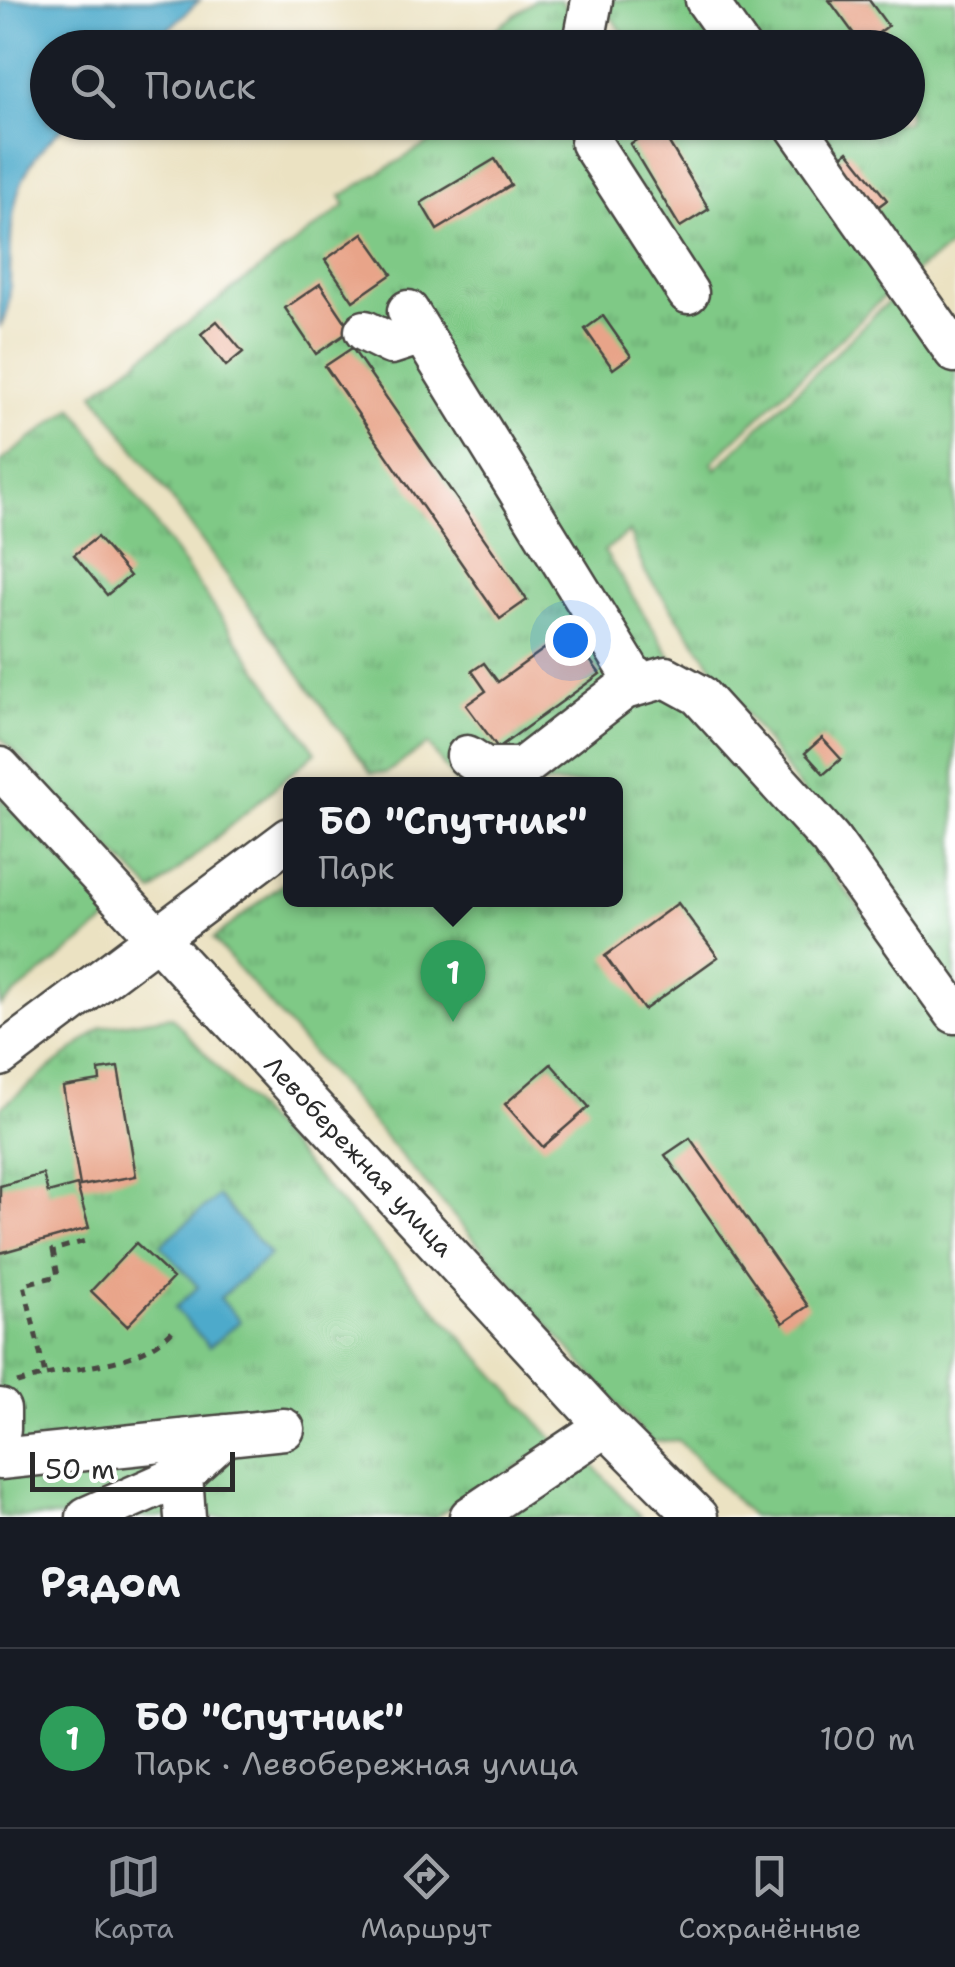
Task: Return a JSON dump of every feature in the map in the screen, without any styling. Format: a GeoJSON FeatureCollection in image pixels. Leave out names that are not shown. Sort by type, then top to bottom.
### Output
{"type":"FeatureCollection","features":[{"type":"Feature","properties":{"kind":"street"},"geometry":{"type":"LineString","coordinates":[[586,30],[592,0]]}},
{"type":"Feature","properties":{"kind":"street"},"geometry":{"type":"LineString","coordinates":[[706,0],[727,30]]}},
{"type":"Feature","properties":{"kind":"street"},"geometry":{"type":"LineString","coordinates":[[592,140],[688,293]]}},
{"type":"Feature","properties":{"kind":"street"},"geometry":{"type":"LineString","coordinates":[[806,140],[955,352]]}},
{"type":"Feature","properties":{"kind":"street"},"geometry":{"type":"LineString","coordinates":[[364,331],[390,344],[415,323],[638,685]]}},
{"type":"Feature","properties":{"kind":"street"},"geometry":{"type":"LineString","coordinates":[[467,756],[485,768],[522,768],[624,689],[666,677],[700,695],[830,838],[955,1013]]}},
{"type":"Feature","properties":{"kind":"street","name":"Левобережная улица"},"geometry":{"type":"LineString","coordinates":[[0,768],[606,1426],[696,1517]]}},
{"type":"Feature","properties":{"kind":"street"},"geometry":{"type":"LineString","coordinates":[[0,1056],[283,843]]}},
{"type":"Feature","properties":{"kind":"street"},"geometry":{"type":"LineString","coordinates":[[470,1517],[606,1426]]}},
{"type":"Feature","properties":{"kind":"street"},"geometry":{"type":"LineString","coordinates":[[0,1459],[284,1429]]}},
{"type":"Feature","properties":{"kind":"street"},"geometry":{"type":"LineString","coordinates":[[87,1517],[182,1475],[226,1436]]}},
{"type":"Feature","properties":{"kind":"street"},"geometry":{"type":"LineString","coordinates":[[182,1475],[184,1517]]}},
{"type":"Feature","properties":{"kind":"path"},"geometry":{"type":"LineString","coordinates":[[45,1376],[24,1284],[58,1276],[54,1250],[89,1240]]}},
{"type":"Feature","properties":{"kind":"path"},"geometry":{"type":"LineString","coordinates":[[3,1411],[45,1376],[132,1356],[158,1346],[172,1331]]}},
{"type":"Feature","properties":{"kind":"green space"},"geometry":{"type":"Polygon","coordinates":[[[535,0],[561,0],[581,30],[495,30],[535,0]]]}},
{"type":"Feature","properties":{"kind":"green space"},"geometry":{"type":"Polygon","coordinates":[[[597,0],[690,0],[712,30],[621,30],[597,0]]]}},
{"type":"Feature","properties":{"kind":"green space"},"geometry":{"type":"Polygon","coordinates":[[[721,0],[955,0],[955,243],[910,275],[813,140],[925,140],[925,30],[738,30],[721,0]]]}},
{"type":"Feature","properties":{"kind":"green space"},"geometry":{"type":"Polygon","coordinates":[[[434,140],[790,140],[895,286],[722,452],[712,463],[716,469],[899,291],[955,369],[955,997],[645,572],[629,532],[604,551],[714,725],[955,1028],[955,1517],[752,1517],[678,1440],[650,1442],[213,939],[283,884],[283,907],[623,907],[623,777],[452,777],[428,744],[386,773],[371,773],[94,393],[346,205],[341,196],[434,140]]]}},
{"type":"Feature","properties":{"kind":"green space"},"geometry":{"type":"Polygon","coordinates":[[[73,407],[316,752],[153,892],[0,737],[0,462],[73,407]]]}},
{"type":"Feature","properties":{"kind":"green space"},"geometry":{"type":"Polygon","coordinates":[[[0,797],[116,914],[0,1006],[0,797]]]}},
{"type":"Feature","properties":{"kind":"green space"},"geometry":{"type":"Polygon","coordinates":[[[171,1016],[557,1443],[434,1517],[0,1517],[0,1108],[102,1027],[171,1016]]]}},
{"type":"Feature","properties":{"kind":"green space"},"geometry":{"type":"Polygon","coordinates":[[[591,1463],[641,1517],[504,1517],[591,1463]]]}},
{"type":"Feature","properties":{"kind":"water"},"geometry":{"type":"Polygon","coordinates":[[[0,0],[200,0],[167,30],[30,30],[30,140],[50,140],[35,158],[18,193],[11,233],[9,298],[0,326],[0,0]]]}},
{"type":"Feature","properties":{"kind":"water"},"geometry":{"type":"Polygon","coordinates":[[[218,1196],[270,1255],[220,1298],[240,1321],[209,1347],[175,1308],[198,1287],[161,1245],[218,1196]]]}},
{"type":"Feature","properties":{"kind":"building"},"geometry":{"type":"Polygon","coordinates":[[[829,0],[869,0],[888,26],[883,30],[851,30],[829,0]]]}},
{"type":"Feature","properties":{"kind":"building"},"geometry":{"type":"Polygon","coordinates":[[[636,140],[667,140],[709,209],[680,227],[630,144],[636,140]]]}},
{"type":"Feature","properties":{"kind":"building"},"geometry":{"type":"Polygon","coordinates":[[[848,151],[887,200],[871,212],[833,164],[848,151]]]}},
{"type":"Feature","properties":{"kind":"building"},"geometry":{"type":"Polygon","coordinates":[[[495,159],[511,185],[437,230],[421,203],[495,159]]]}},
{"type":"Feature","properties":{"kind":"building"},"geometry":{"type":"Polygon","coordinates":[[[363,233],[392,274],[353,301],[325,260],[363,233]]]}},
{"type":"Feature","properties":{"kind":"building"},"geometry":{"type":"Polygon","coordinates":[[[320,284],[351,330],[316,354],[285,308],[320,284]]]}},
{"type":"Feature","properties":{"kind":"building"},"geometry":{"type":"Polygon","coordinates":[[[603,316],[631,356],[613,369],[585,329],[603,316]]]}},
{"type":"Feature","properties":{"kind":"building"},"geometry":{"type":"Polygon","coordinates":[[[217,321],[243,352],[226,366],[201,334],[217,321]]]}},
{"type":"Feature","properties":{"kind":"building"},"geometry":{"type":"Polygon","coordinates":[[[352,348],[527,600],[500,619],[325,366],[352,348]]]}},
{"type":"Feature","properties":{"kind":"building"},"geometry":{"type":"Polygon","coordinates":[[[97,537],[130,576],[107,595],[74,555],[97,537]]]}},
{"type":"Feature","properties":{"kind":"building"},"geometry":{"type":"Polygon","coordinates":[[[569,631],[600,674],[498,748],[466,705],[486,691],[472,671],[484,663],[498,682],[569,631]]]}},
{"type":"Feature","properties":{"kind":"building"},"geometry":{"type":"Polygon","coordinates":[[[822,738],[841,759],[824,774],[805,753],[822,738]]]}},
{"type":"Feature","properties":{"kind":"building"},"geometry":{"type":"Polygon","coordinates":[[[678,903],[718,957],[644,1010],[605,956],[678,903]]]}},
{"type":"Feature","properties":{"kind":"building"},"geometry":{"type":"Polygon","coordinates":[[[551,1064],[589,1107],[543,1147],[505,1104],[551,1064]]]}},
{"type":"Feature","properties":{"kind":"building"},"geometry":{"type":"Polygon","coordinates":[[[118,1067],[136,1176],[80,1186],[63,1087],[100,1081],[99,1070],[118,1067]]]}},
{"type":"Feature","properties":{"kind":"building"},"geometry":{"type":"Polygon","coordinates":[[[690,1138],[808,1306],[783,1323],[665,1155],[690,1138]]]}},
{"type":"Feature","properties":{"kind":"building"},"geometry":{"type":"Polygon","coordinates":[[[43,1174],[48,1193],[77,1185],[89,1228],[0,1253],[0,1186],[43,1174]]]}},
{"type":"Feature","properties":{"kind":"building"},"geometry":{"type":"Polygon","coordinates":[[[136,1243],[173,1278],[127,1326],[91,1291],[136,1243]]]}},
{"type":"Feature","properties":{"kind":"place","name":"БО \"Спутник\""},"geometry":{"type":"Point","coordinates":[453,1022]}}]}
